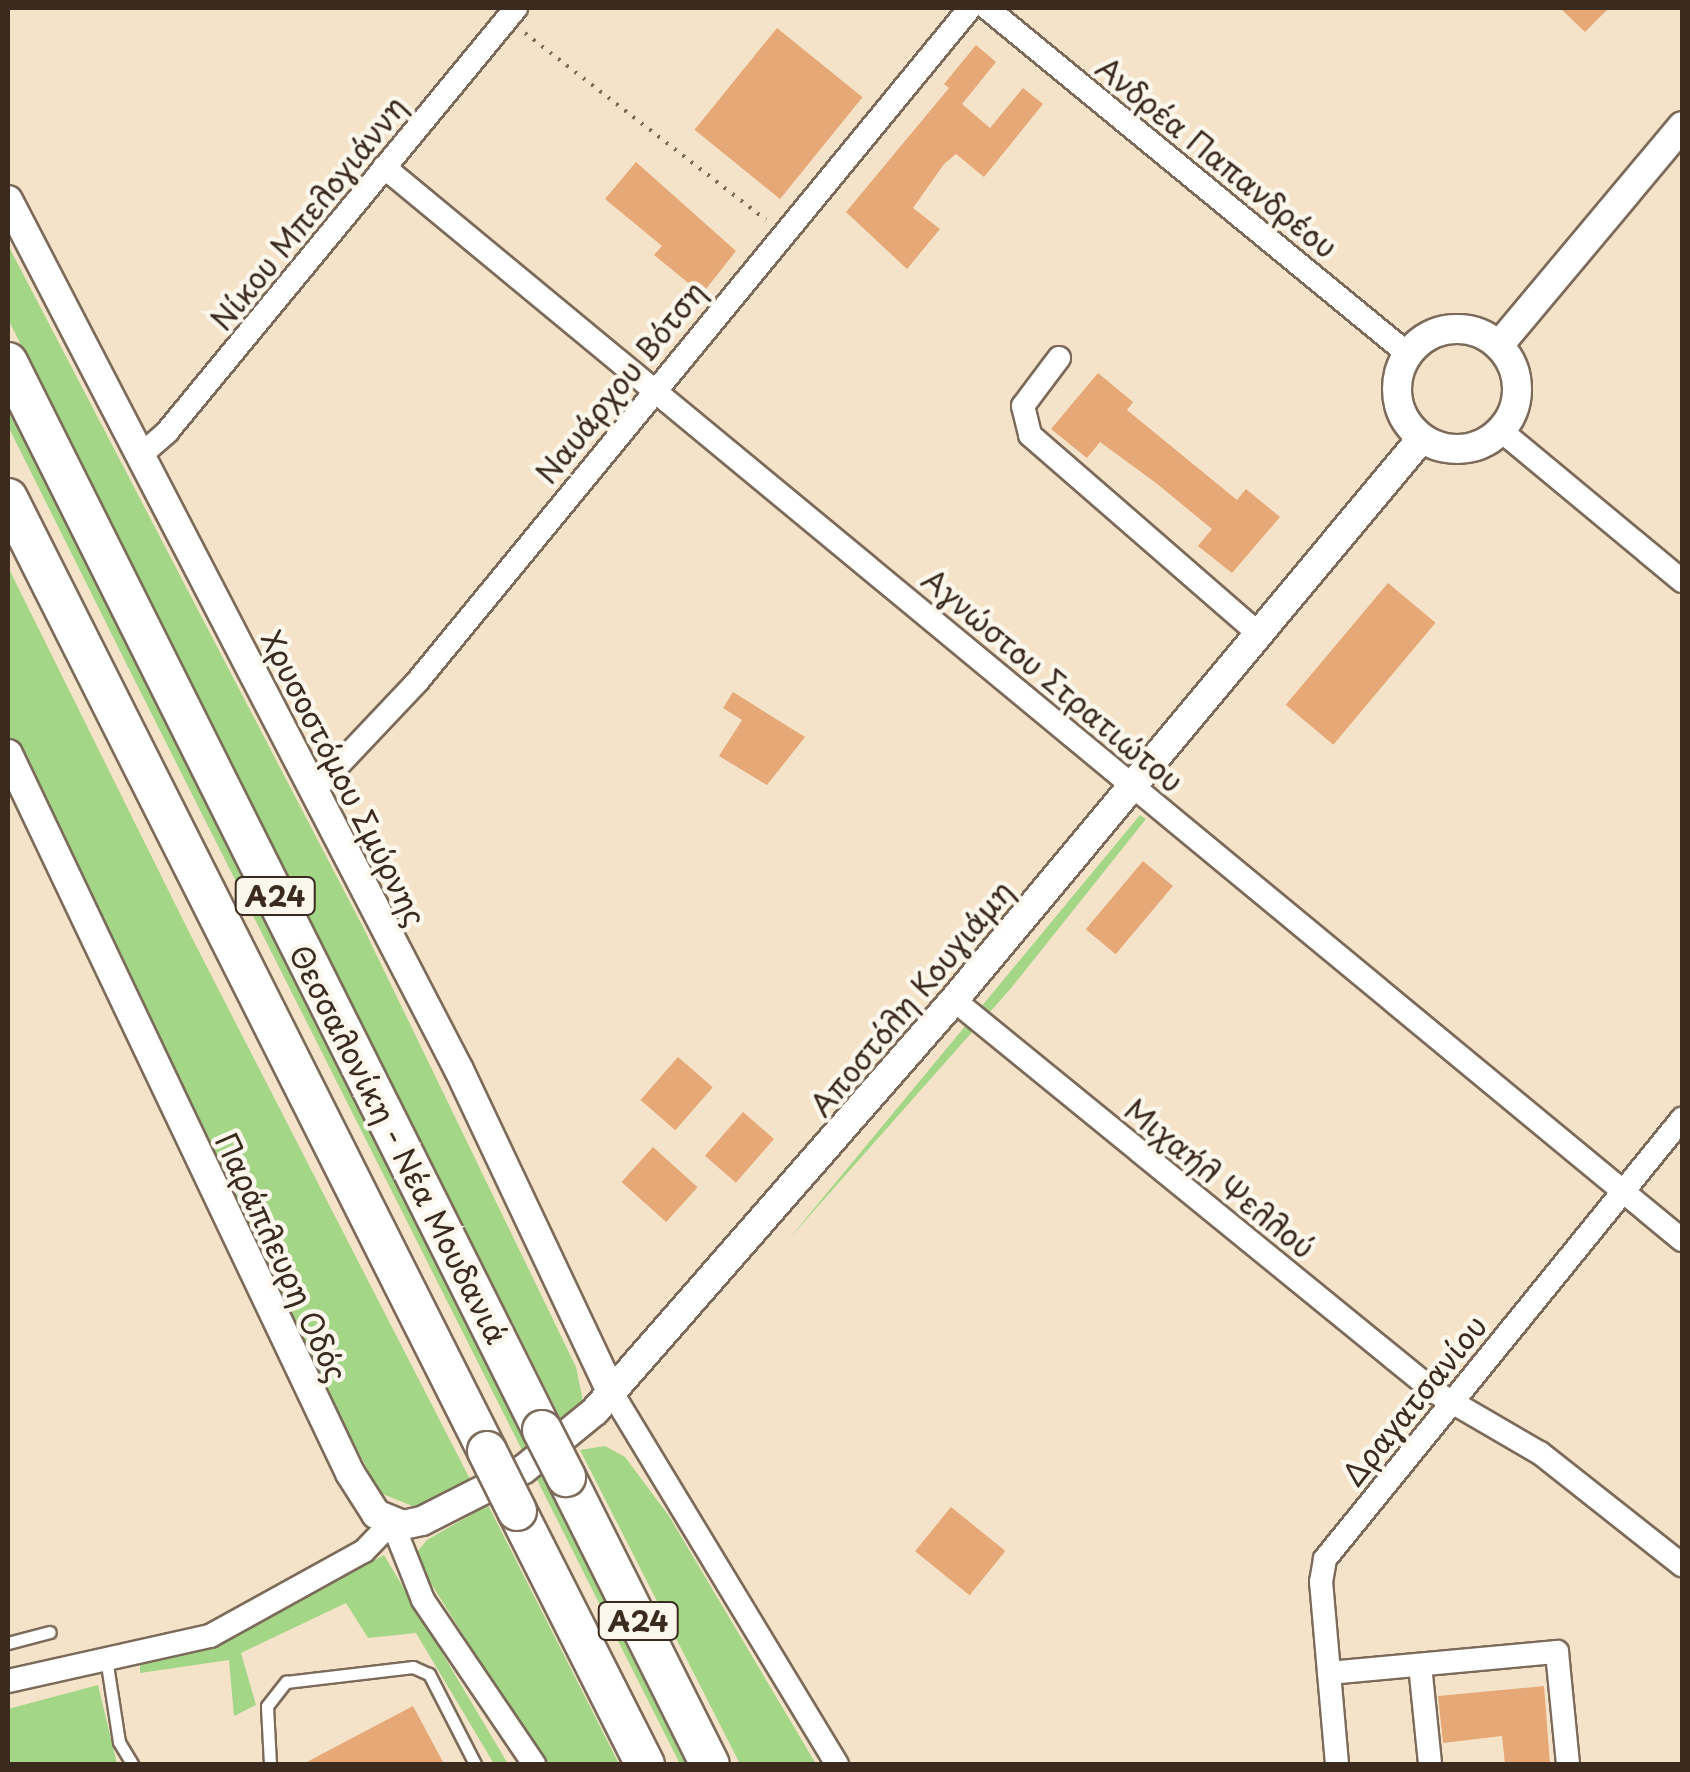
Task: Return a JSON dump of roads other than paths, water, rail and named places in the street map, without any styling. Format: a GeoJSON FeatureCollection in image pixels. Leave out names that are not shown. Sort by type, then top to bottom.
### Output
{"type":"FeatureCollection","features":[{"type":"Feature","properties":{"kind":"highway","name":"Θεσσαλονίκη - Νέα Μουδανιά"},"geometry":{"type":"LineString","coordinates":[[8,362],[710,1764]]}},
{"type":"Feature","properties":{"kind":"highway","name":"Θεσσαλονίκη - Νέα Μουδανιά"},"geometry":{"type":"LineString","coordinates":[[8,498],[645,1764]]}},
{"type":"Feature","properties":{"kind":"street","name":"Ναυάρχου Βότση"},"geometry":{"type":"LineString","coordinates":[[314,790],[417,682],[652,388],[970,8]]}},
{"type":"Feature","properties":{"kind":"street","name":"Ανδρέα Παπανδρέου"},"geometry":{"type":"LineString","coordinates":[[988,8],[1408,354]]}},
{"type":"Feature","properties":{"kind":"street","name":"Νίκου Μπελογιάννη"},"geometry":{"type":"LineString","coordinates":[[142,454],[167,432],[511,13]]}},
{"type":"Feature","properties":{"kind":"street"},"geometry":{"type":"LineString","coordinates":[[1500,344],[1682,126]]}},
{"type":"Feature","properties":{"kind":"street","name":"Αγνώστου Στρατιώτου"},"geometry":{"type":"LineString","coordinates":[[384,167],[1682,1240]]}},
{"type":"Feature","properties":{"kind":"street","name":"Χρυσοστόμου Σμύρνης"},"geometry":{"type":"LineString","coordinates":[[8,200],[314,790],[597,1352],[611,1391]]}},
{"type":"Feature","properties":{"kind":"street"},"geometry":{"type":"LineString","coordinates":[[1461,328],[1500,344],[1518,378],[1514,405],[1499,429],[1467,448],[1421,438],[1398,406],[1398,376],[1408,354],[1438,333],[1461,328]]}},
{"type":"Feature","properties":{"kind":"street"},"geometry":{"type":"LineString","coordinates":[[1059,358],[1023,406],[1030,435],[1259,634]]}},
{"type":"Feature","properties":{"kind":"street"},"geometry":{"type":"LineString","coordinates":[[1499,429],[1682,581]]}},
{"type":"Feature","properties":{"kind":"street","name":"Αποστόλη Κουγιάμη"},"geometry":{"type":"LineString","coordinates":[[392,1522],[422,1521],[524,1469],[611,1391],[954,1000],[1421,438]]}},
{"type":"Feature","properties":{"kind":"street","name":"Παράπλευρη Οδός"},"geometry":{"type":"LineString","coordinates":[[8,754],[350,1473],[376,1514],[392,1522],[423,1600],[534,1764]]}},
{"type":"Feature","properties":{"kind":"street","name":"Μιχαήλ Ψελλού"},"geometry":{"type":"LineString","coordinates":[[954,1000],[1450,1402],[1540,1452],[1682,1565]]}},
{"type":"Feature","properties":{"kind":"street","name":"Δραγατσανίου"},"geometry":{"type":"LineString","coordinates":[[1338,1764],[1321,1582],[1326,1559],[1682,1119]]}},
{"type":"Feature","properties":{"kind":"street"},"geometry":{"type":"LineString","coordinates":[[597,1352],[651,1347]]}},
{"type":"Feature","properties":{"kind":"street"},"geometry":{"type":"LineString","coordinates":[[611,1391],[837,1764]]}},
{"type":"Feature","properties":{"kind":"street"},"geometry":{"type":"LineString","coordinates":[[8,1681],[239,1624],[364,1551],[392,1522]]}},
{"type":"Feature","properties":{"kind":"street"},"geometry":{"type":"LineString","coordinates":[[1329,1672],[1557,1652],[1568,1764]]}},
{"type":"Feature","properties":{"kind":"street"},"geometry":{"type":"LineString","coordinates":[[1420,1665],[1430,1764]]}},
{"type":"Feature","properties":{"kind":"lane"},"geometry":{"type":"LineString","coordinates":[[8,1644],[50,1632]]}},
{"type":"Feature","properties":{"kind":"lane"},"geometry":{"type":"LineString","coordinates":[[106,1658],[119,1742],[132,1764]]}},
{"type":"Feature","properties":{"kind":"lane"},"geometry":{"type":"LineString","coordinates":[[270,1764],[267,1706],[286,1682],[413,1666],[429,1674],[475,1764]]}}]}
